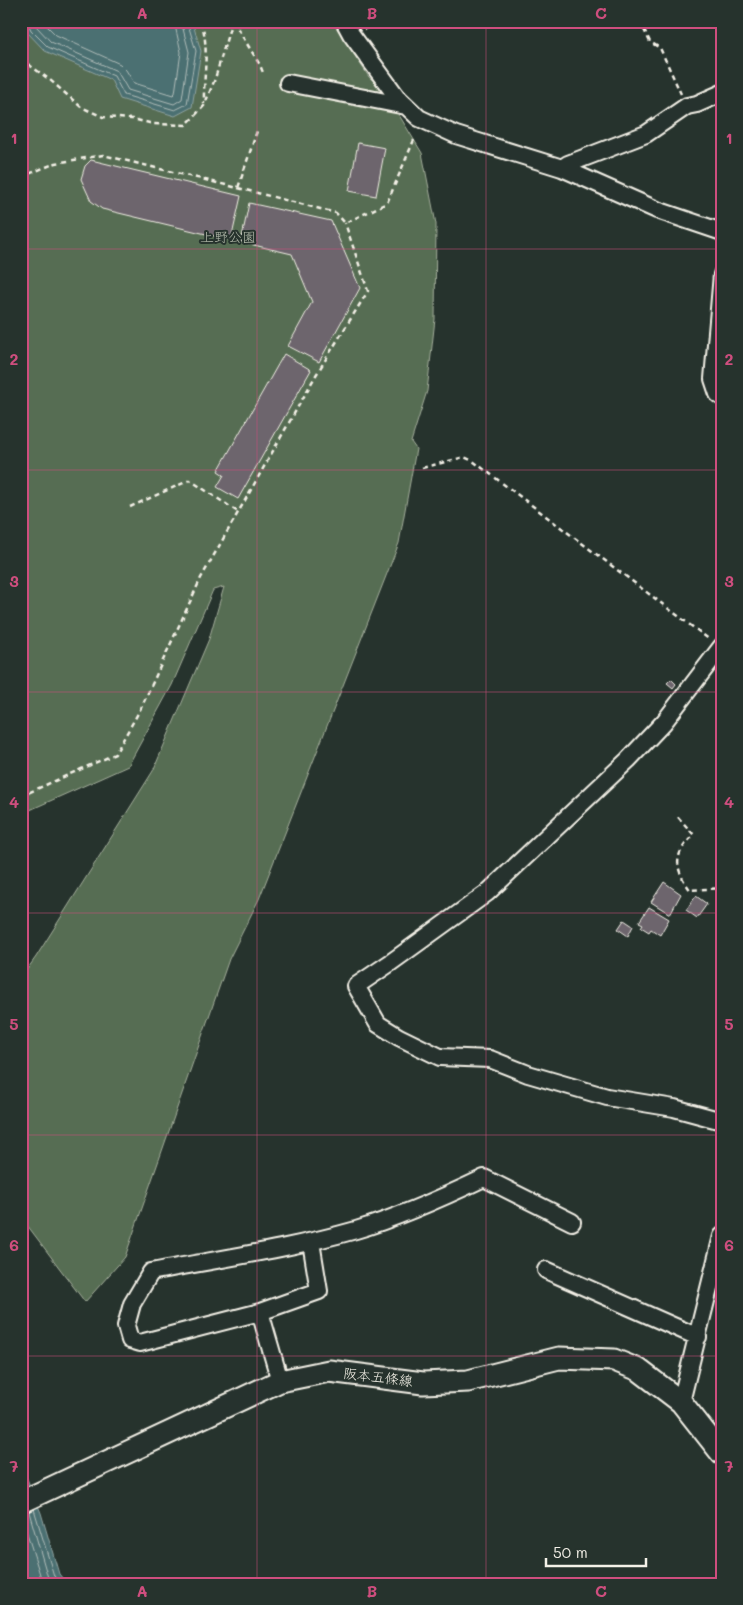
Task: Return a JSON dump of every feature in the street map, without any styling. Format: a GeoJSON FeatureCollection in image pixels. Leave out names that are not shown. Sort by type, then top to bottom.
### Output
{"type":"FeatureCollection","features":[{"type":"Feature","properties":{"kind":"main road","name":"阪本五條線"},"geometry":{"type":"LineString","coordinates":[[21,1502],[280,1381],[329,1371],[423,1383],[468,1381],[559,1358],[614,1360],[639,1370],[681,1402],[722,1454]]}},
{"type":"Feature","properties":{"kind":"street"},"geometry":{"type":"LineString","coordinates":[[347,28],[397,97],[419,118],[456,135],[562,168],[657,210],[722,232]]}},
{"type":"Feature","properties":{"kind":"street"},"geometry":{"type":"LineString","coordinates":[[288,83],[406,106]]}},
{"type":"Feature","properties":{"kind":"street"},"geometry":{"type":"LineString","coordinates":[[562,168],[646,134],[687,106],[697,104],[722,93]]}},
{"type":"Feature","properties":{"kind":"street"},"geometry":{"type":"LineString","coordinates":[[722,274],[712,379],[718,394],[722,398]]}},
{"type":"Feature","properties":{"kind":"street"},"geometry":{"type":"LineString","coordinates":[[721,647],[664,722],[628,760],[487,893],[356,986],[378,1024],[399,1037],[440,1057],[490,1059],[528,1074],[607,1097],[674,1108],[722,1121]]}},
{"type":"Feature","properties":{"kind":"street"},"geometry":{"type":"LineString","coordinates":[[310,1242],[319,1291],[260,1312],[140,1343],[130,1340],[126,1326],[132,1304],[151,1272],[310,1242],[358,1229],[432,1202],[484,1178],[572,1222]]}},
{"type":"Feature","properties":{"kind":"street"},"geometry":{"type":"LineString","coordinates":[[681,1402],[722,1236]]}},
{"type":"Feature","properties":{"kind":"street"},"geometry":{"type":"LineString","coordinates":[[546,1270],[698,1337]]}},
{"type":"Feature","properties":{"kind":"street"},"geometry":{"type":"LineString","coordinates":[[260,1312],[280,1381]]}},
{"type":"Feature","properties":{"kind":"path"},"geometry":{"type":"LineString","coordinates":[[201,21],[206,61],[204,106]]}},
{"type":"Feature","properties":{"kind":"path"},"geometry":{"type":"LineString","coordinates":[[21,59],[50,80],[81,107],[104,117],[132,119],[154,124],[186,125],[204,106],[215,79],[230,27],[230,21]]}},
{"type":"Feature","properties":{"kind":"path"},"geometry":{"type":"LineString","coordinates":[[234,21],[264,74]]}},
{"type":"Feature","properties":{"kind":"path"},"geometry":{"type":"LineString","coordinates":[[237,26],[244,21]]}},
{"type":"Feature","properties":{"kind":"path"},"geometry":{"type":"LineString","coordinates":[[347,28],[384,21]]}},
{"type":"Feature","properties":{"kind":"path"},"geometry":{"type":"LineString","coordinates":[[640,21],[650,42],[660,48],[687,106]]}},
{"type":"Feature","properties":{"kind":"path"},"geometry":{"type":"LineString","coordinates":[[238,188],[258,128]]}},
{"type":"Feature","properties":{"kind":"path"},"geometry":{"type":"LineString","coordinates":[[346,224],[388,204],[414,140]]}},
{"type":"Feature","properties":{"kind":"path"},"geometry":{"type":"LineString","coordinates":[[21,178],[56,163],[103,155],[336,213],[346,224],[368,291],[316,375],[201,578],[141,708],[115,754],[21,796]]}},
{"type":"Feature","properties":{"kind":"path"},"geometry":{"type":"LineString","coordinates":[[422,468],[464,457],[473,461],[721,647]]}},
{"type":"Feature","properties":{"kind":"path"},"geometry":{"type":"LineString","coordinates":[[130,507],[190,480],[238,512]]}},
{"type":"Feature","properties":{"kind":"path"},"geometry":{"type":"LineString","coordinates":[[678,817],[694,835],[680,852],[678,864],[683,879],[690,890],[722,888]]}},
{"type":"Feature","properties":{"kind":"green space","name":"上野公園"},"geometry":{"type":"Polygon","coordinates":[[[21,21],[332,21],[369,77],[385,92],[422,153],[436,224],[435,319],[427,391],[411,442],[416,449],[399,543],[259,899],[229,959],[125,1257],[85,1302],[21,1217],[21,978],[153,771],[209,639],[224,587],[213,590],[172,685],[128,766],[21,814],[21,21]]]}},
{"type":"Feature","properties":{"kind":"water"},"geometry":{"type":"Polygon","coordinates":[[[22,21],[192,21],[201,51],[192,107],[175,116],[120,99],[111,80],[45,51],[27,32],[22,21]]]}},
{"type":"Feature","properties":{"kind":"water"},"geometry":{"type":"Polygon","coordinates":[[[21,1464],[41,1513],[59,1574],[67,1584],[21,1584],[21,1464]]]}},
{"type":"Feature","properties":{"kind":"building"},"geometry":{"type":"Polygon","coordinates":[[[358,143],[385,148],[376,196],[349,191],[358,143]]]}},
{"type":"Feature","properties":{"kind":"building"},"geometry":{"type":"Polygon","coordinates":[[[91,160],[241,196],[231,240],[102,209],[91,201],[81,179],[85,166],[91,160]]]}},
{"type":"Feature","properties":{"kind":"building"},"geometry":{"type":"Polygon","coordinates":[[[249,203],[331,221],[360,288],[319,362],[288,346],[312,302],[292,254],[241,242],[249,203]]]}},
{"type":"Feature","properties":{"kind":"building"},"geometry":{"type":"Polygon","coordinates":[[[284,354],[311,370],[238,499],[217,487],[224,475],[218,471],[284,354]]]}},
{"type":"Feature","properties":{"kind":"building"},"geometry":{"type":"Polygon","coordinates":[[[671,679],[676,684],[673,688],[667,683],[671,679]]]}},
{"type":"Feature","properties":{"kind":"building"},"geometry":{"type":"Polygon","coordinates":[[[664,882],[681,894],[670,914],[651,902],[664,882]]]}},
{"type":"Feature","properties":{"kind":"building"},"geometry":{"type":"Polygon","coordinates":[[[696,896],[707,904],[697,918],[686,910],[696,896]]]}},
{"type":"Feature","properties":{"kind":"building"},"geometry":{"type":"Polygon","coordinates":[[[649,907],[669,919],[660,935],[651,929],[649,932],[641,927],[643,924],[639,922],[649,907]]]}},
{"type":"Feature","properties":{"kind":"building"},"geometry":{"type":"Polygon","coordinates":[[[624,920],[633,926],[628,936],[618,929],[624,920]]]}}]}
